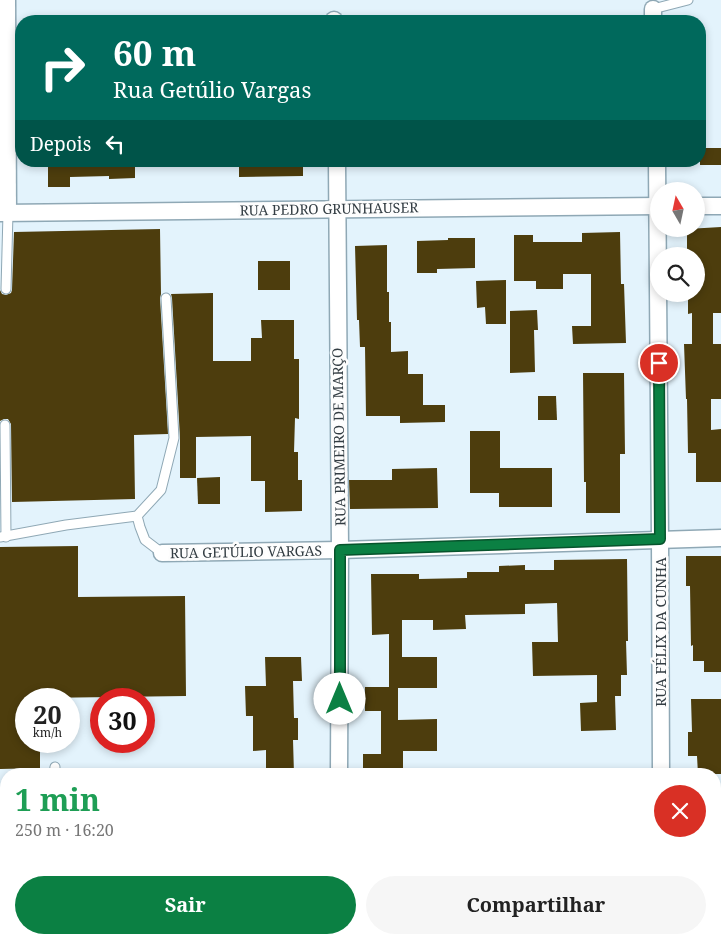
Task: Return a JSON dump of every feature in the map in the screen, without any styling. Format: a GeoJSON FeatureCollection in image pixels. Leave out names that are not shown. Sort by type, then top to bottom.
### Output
{"type":"FeatureCollection","features":[{"type":"Feature","properties":{"kind":"street"},"geometry":{"type":"LineString","coordinates":[[4,213],[7,0]]}},
{"type":"Feature","properties":{"kind":"street","name":"RUA PRIMEIRO DE MARÇO"},"geometry":{"type":"LineString","coordinates":[[337,167],[340,550],[339,768]]}},
{"type":"Feature","properties":{"kind":"street","name":"RUA FÉLIX DA CUNHA"},"geometry":{"type":"LineString","coordinates":[[656,167],[657,182]]}},
{"type":"Feature","properties":{"kind":"street","name":"RUA PEDRO GRUNHAUSER"},"geometry":{"type":"LineString","coordinates":[[4,213],[650,206]]}},
{"type":"Feature","properties":{"kind":"street"},"geometry":{"type":"LineString","coordinates":[[705,206],[721,206]]}},
{"type":"Feature","properties":{"kind":"street","name":"RUA FÉLIX DA CUNHA"},"geometry":{"type":"LineString","coordinates":[[658,238],[661,768]]}},
{"type":"Feature","properties":{"kind":"street","name":"RUA GETÚLIO VARGAS"},"geometry":{"type":"LineString","coordinates":[[162,553],[340,550],[721,538]]}},
{"type":"Feature","properties":{"kind":"lane"},"geometry":{"type":"LineString","coordinates":[[655,10],[688,0]]}},
{"type":"Feature","properties":{"kind":"lane"},"geometry":{"type":"LineString","coordinates":[[4,213],[6,288]]}},
{"type":"Feature","properties":{"kind":"lane"},"geometry":{"type":"LineString","coordinates":[[6,425],[3,537],[66,525],[137,516],[161,490],[174,438],[166,298]]}},
{"type":"Feature","properties":{"kind":"lane"},"geometry":{"type":"LineString","coordinates":[[137,516],[145,540],[162,553]]}},
{"type":"Feature","properties":{"kind":"building"},"geometry":{"type":"Polygon","coordinates":[[[706,148],[721,148],[721,165],[706,165],[706,148]]]}},
{"type":"Feature","properties":{"kind":"building"},"geometry":{"type":"Polygon","coordinates":[[[48,167],[135,167],[135,178],[109,179],[109,176],[70,177],[70,187],[48,187],[48,167]]]}},
{"type":"Feature","properties":{"kind":"building"},"geometry":{"type":"Polygon","coordinates":[[[239,167],[303,167],[303,176],[239,177],[239,167]]]}},
{"type":"Feature","properties":{"kind":"building"},"geometry":{"type":"Polygon","coordinates":[[[721,227],[721,313],[713,313],[713,344],[721,344],[721,399],[711,399],[711,430],[721,429],[721,482],[696,482],[696,453],[688,453],[684,344],[692,344],[692,313],[688,314],[688,302],[705,302],[705,247],[687,247],[687,238],[705,238],[705,228],[721,227]]]}},
{"type":"Feature","properties":{"kind":"building"},"geometry":{"type":"Polygon","coordinates":[[[160,229],[160,298],[168,434],[134,435],[135,499],[12,502],[11,424],[8,419],[0,421],[0,290],[2,294],[6,295],[11,293],[12,290],[14,232],[160,229]]]}},
{"type":"Feature","properties":{"kind":"building"},"geometry":{"type":"Polygon","coordinates":[[[620,232],[621,284],[624,284],[626,343],[573,344],[572,326],[591,326],[591,274],[563,274],[563,289],[536,289],[536,281],[514,281],[514,235],[533,235],[533,242],[582,242],[582,233],[620,232]]]}},
{"type":"Feature","properties":{"kind":"building"},"geometry":{"type":"Polygon","coordinates":[[[448,238],[475,238],[475,268],[437,269],[437,273],[417,273],[417,241],[448,240],[448,238]]]}},
{"type":"Feature","properties":{"kind":"building"},"geometry":{"type":"Polygon","coordinates":[[[387,245],[387,292],[389,292],[389,322],[391,322],[391,352],[408,351],[408,374],[423,374],[423,405],[445,405],[445,422],[400,423],[400,416],[366,416],[365,347],[360,347],[359,320],[357,320],[355,246],[387,245]]]}},
{"type":"Feature","properties":{"kind":"building"},"geometry":{"type":"Polygon","coordinates":[[[258,261],[290,261],[290,290],[258,290],[258,261]]]}},
{"type":"Feature","properties":{"kind":"building"},"geometry":{"type":"Polygon","coordinates":[[[506,280],[506,324],[486,324],[485,307],[477,308],[476,281],[506,280]]]}},
{"type":"Feature","properties":{"kind":"building"},"geometry":{"type":"Polygon","coordinates":[[[213,293],[213,361],[251,361],[251,338],[262,338],[261,320],[294,320],[294,359],[299,359],[299,419],[295,418],[294,452],[298,452],[298,480],[302,480],[302,511],[265,512],[265,481],[251,481],[251,436],[196,437],[196,478],[180,478],[180,438],[171,294],[213,293]]]}},
{"type":"Feature","properties":{"kind":"building"},"geometry":{"type":"Polygon","coordinates":[[[537,310],[538,330],[534,330],[535,372],[510,373],[510,311],[537,310]]]}},
{"type":"Feature","properties":{"kind":"building"},"geometry":{"type":"Polygon","coordinates":[[[583,373],[624,373],[625,454],[620,454],[620,513],[586,513],[583,373]]]}},
{"type":"Feature","properties":{"kind":"building"},"geometry":{"type":"Polygon","coordinates":[[[538,396],[556,396],[557,420],[538,420],[538,396]]]}},
{"type":"Feature","properties":{"kind":"building"},"geometry":{"type":"Polygon","coordinates":[[[470,431],[500,431],[500,468],[552,468],[552,507],[499,507],[499,493],[470,493],[470,431]]]}},
{"type":"Feature","properties":{"kind":"building"},"geometry":{"type":"Polygon","coordinates":[[[437,468],[438,508],[350,509],[349,480],[392,480],[392,469],[437,468]]]}},
{"type":"Feature","properties":{"kind":"building"},"geometry":{"type":"Polygon","coordinates":[[[220,477],[220,504],[198,504],[197,478],[220,477]]]}},
{"type":"Feature","properties":{"kind":"building"},"geometry":{"type":"Polygon","coordinates":[[[78,546],[78,597],[185,596],[186,696],[155,696],[155,688],[90,688],[90,697],[80,697],[80,688],[15,688],[15,753],[40,753],[40,768],[0,768],[0,547],[78,546]]]}},
{"type":"Feature","properties":{"kind":"building"},"geometry":{"type":"Polygon","coordinates":[[[686,556],[721,556],[721,672],[704,672],[704,661],[693,661],[690,586],[686,586],[686,556]]]}},
{"type":"Feature","properties":{"kind":"building"},"geometry":{"type":"Polygon","coordinates":[[[627,559],[627,675],[621,675],[621,696],[615,696],[616,730],[581,731],[580,703],[597,702],[597,675],[533,676],[532,642],[558,642],[557,603],[525,604],[525,614],[465,615],[466,629],[433,630],[433,620],[402,620],[402,657],[437,657],[437,688],[398,688],[398,720],[437,719],[437,751],[403,751],[403,768],[363,768],[363,754],[381,754],[381,711],[365,711],[365,687],[389,687],[389,634],[372,635],[371,574],[419,574],[419,579],[467,578],[467,572],[499,572],[499,566],[525,565],[525,570],[554,570],[554,560],[627,559]]]}},
{"type":"Feature","properties":{"kind":"building"},"geometry":{"type":"Polygon","coordinates":[[[265,657],[301,657],[302,681],[293,681],[294,718],[298,718],[298,740],[293,740],[294,768],[266,768],[266,750],[253,751],[253,716],[246,716],[245,686],[266,686],[265,657]]]}},
{"type":"Feature","properties":{"kind":"building"},"geometry":{"type":"Polygon","coordinates":[[[691,699],[721,699],[721,768],[698,768],[697,756],[688,756],[688,732],[692,732],[691,699]]]}},
{"type":"Feature","properties":{"kind":"route"},"geometry":{"type":"LineString","coordinates":[[340,699],[340,550],[660,539],[659,363]]}}]}
